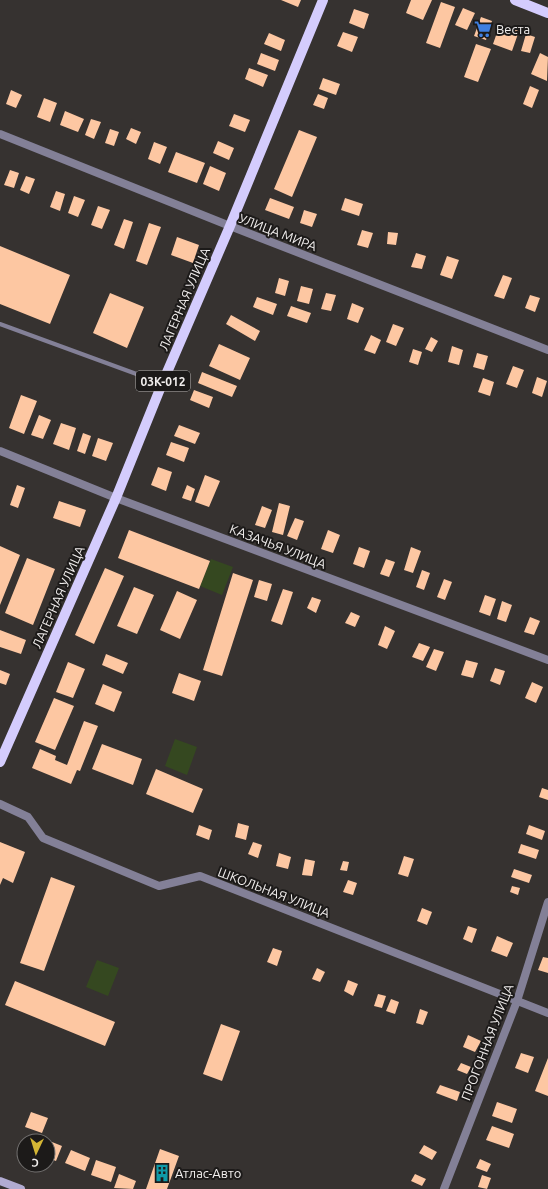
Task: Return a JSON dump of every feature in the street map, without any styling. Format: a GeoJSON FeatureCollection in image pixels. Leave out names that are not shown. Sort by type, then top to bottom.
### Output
{"type":"FeatureCollection","features":[{"type":"Feature","properties":{"kind":"main road","name":"ЛАГЕРНАЯ УЛИЦА"},"geometry":{"type":"LineString","coordinates":[[0,762],[116,498],[162,384],[230,226],[323,0]]}},
{"type":"Feature","properties":{"kind":"main road"},"geometry":{"type":"LineString","coordinates":[[515,0],[548,13]]}},
{"type":"Feature","properties":{"kind":"street","name":"УЛИЦА МИРА"},"geometry":{"type":"LineString","coordinates":[[0,134],[230,226],[548,350]]}},
{"type":"Feature","properties":{"kind":"street","name":"КАЗАЧЬЯ УЛИЦА"},"geometry":{"type":"LineString","coordinates":[[0,451],[116,498],[548,660]]}},
{"type":"Feature","properties":{"kind":"street","name":"ШКОЛЬНАЯ УЛИЦА"},"geometry":{"type":"LineString","coordinates":[[0,804],[28,817],[42,838],[159,886],[200,876],[548,1013]]}},
{"type":"Feature","properties":{"kind":"street","name":"ПРОГОННАЯ УЛИЦА"},"geometry":{"type":"LineString","coordinates":[[444,1189],[517,1001],[548,902]]}},
{"type":"Feature","properties":{"kind":"street"},"geometry":{"type":"LineString","coordinates":[[0,1181],[20,1189]]}},
{"type":"Feature","properties":{"kind":"lane"},"geometry":{"type":"LineString","coordinates":[[0,324],[162,384]]}},
{"type":"Feature","properties":{"kind":"green space"},"geometry":{"type":"Polygon","coordinates":[[[211,559],[233,567],[222,595],[200,586],[211,559]]]}},
{"type":"Feature","properties":{"kind":"green space"},"geometry":{"type":"Polygon","coordinates":[[[175,739],[197,747],[187,775],[165,766],[175,739]]]}},
{"type":"Feature","properties":{"kind":"green space"},"geometry":{"type":"Polygon","coordinates":[[[97,960],[119,968],[108,996],[86,987],[97,960]]]}},
{"type":"Feature","properties":{"kind":"building"},"geometry":{"type":"Polygon","coordinates":[[[281,0],[301,0],[298,7],[281,0]]]}},
{"type":"Feature","properties":{"kind":"building"},"geometry":{"type":"Polygon","coordinates":[[[411,0],[432,0],[423,20],[406,13],[411,0]]]}},
{"type":"Feature","properties":{"kind":"building"},"geometry":{"type":"Polygon","coordinates":[[[441,2],[455,7],[440,48],[426,43],[441,2]]]}},
{"type":"Feature","properties":{"kind":"building"},"geometry":{"type":"Polygon","coordinates":[[[463,8],[475,13],[467,30],[455,25],[463,8]]]}},
{"type":"Feature","properties":{"kind":"building"},"geometry":{"type":"Polygon","coordinates":[[[354,9],[369,14],[364,29],[349,23],[354,9]]]}},
{"type":"Feature","properties":{"kind":"building"},"geometry":{"type":"Polygon","coordinates":[[[481,17],[492,21],[486,40],[474,36],[481,17]]]}},
{"type":"Feature","properties":{"kind":"building"},"geometry":{"type":"Polygon","coordinates":[[[500,24],[519,31],[512,51],[493,44],[500,24]]]}},
{"type":"Feature","properties":{"kind":"building"},"geometry":{"type":"Polygon","coordinates":[[[343,32],[358,37],[352,52],[337,46],[343,32]]]}},
{"type":"Feature","properties":{"kind":"building"},"geometry":{"type":"Polygon","coordinates":[[[269,33],[285,40],[281,51],[264,44],[269,33]]]}},
{"type":"Feature","properties":{"kind":"building"},"geometry":{"type":"Polygon","coordinates":[[[526,34],[535,37],[530,53],[521,51],[526,34]]]}},
{"type":"Feature","properties":{"kind":"building"},"geometry":{"type":"Polygon","coordinates":[[[476,44],[491,49],[478,82],[464,77],[476,44]]]}},
{"type":"Feature","properties":{"kind":"building"},"geometry":{"type":"Polygon","coordinates":[[[261,53],[279,60],[275,71],[257,64],[261,53]]]}},
{"type":"Feature","properties":{"kind":"building"},"geometry":{"type":"Polygon","coordinates":[[[540,53],[548,57],[547,81],[531,74],[540,53]]]}},
{"type":"Feature","properties":{"kind":"building"},"geometry":{"type":"Polygon","coordinates":[[[249,68],[268,75],[263,87],[245,79],[249,68]]]}},
{"type":"Feature","properties":{"kind":"building"},"geometry":{"type":"Polygon","coordinates":[[[323,78],[340,84],[336,95],[319,89],[323,78]]]}},
{"type":"Feature","properties":{"kind":"building"},"geometry":{"type":"Polygon","coordinates":[[[530,86],[539,90],[532,108],[523,104],[530,86]]]}},
{"type":"Feature","properties":{"kind":"building"},"geometry":{"type":"Polygon","coordinates":[[[11,90],[22,95],[16,108],[6,104],[11,90]]]}},
{"type":"Feature","properties":{"kind":"building"},"geometry":{"type":"Polygon","coordinates":[[[318,94],[328,98],[324,109],[313,105],[318,94]]]}},
{"type":"Feature","properties":{"kind":"building"},"geometry":{"type":"Polygon","coordinates":[[[44,98],[57,103],[50,122],[37,117],[44,98]]]}},
{"type":"Feature","properties":{"kind":"building"},"geometry":{"type":"Polygon","coordinates":[[[65,111],[84,119],[78,132],[60,125],[65,111]]]}},
{"type":"Feature","properties":{"kind":"building"},"geometry":{"type":"Polygon","coordinates":[[[234,114],[250,120],[245,132],[229,126],[234,114]]]}},
{"type":"Feature","properties":{"kind":"building"},"geometry":{"type":"Polygon","coordinates":[[[91,119],[101,122],[94,139],[85,135],[91,119]]]}},
{"type":"Feature","properties":{"kind":"building"},"geometry":{"type":"Polygon","coordinates":[[[131,128],[141,132],[136,144],[126,139],[131,128]]]}},
{"type":"Feature","properties":{"kind":"building"},"geometry":{"type":"Polygon","coordinates":[[[110,129],[119,132],[114,146],[105,143],[110,129]]]}},
{"type":"Feature","properties":{"kind":"building"},"geometry":{"type":"Polygon","coordinates":[[[299,130],[317,137],[292,197],[274,189],[299,130]]]}},
{"type":"Feature","properties":{"kind":"building"},"geometry":{"type":"Polygon","coordinates":[[[218,141],[234,148],[229,160],[213,153],[218,141]]]}},
{"type":"Feature","properties":{"kind":"building"},"geometry":{"type":"Polygon","coordinates":[[[154,142],[167,147],[160,164],[148,159],[154,142]]]}},
{"type":"Feature","properties":{"kind":"building"},"geometry":{"type":"Polygon","coordinates":[[[176,152],[205,163],[197,183],[168,172],[176,152]]]}},
{"type":"Feature","properties":{"kind":"building"},"geometry":{"type":"Polygon","coordinates":[[[210,166],[226,173],[219,191],[203,184],[210,166]]]}},
{"type":"Feature","properties":{"kind":"building"},"geometry":{"type":"Polygon","coordinates":[[[10,170],[19,173],[14,188],[4,185],[10,170]]]}},
{"type":"Feature","properties":{"kind":"building"},"geometry":{"type":"Polygon","coordinates":[[[26,176],[35,179],[29,194],[20,190],[26,176]]]}},
{"type":"Feature","properties":{"kind":"building"},"geometry":{"type":"Polygon","coordinates":[[[56,191],[65,194],[60,211],[50,207],[56,191]]]}},
{"type":"Feature","properties":{"kind":"building"},"geometry":{"type":"Polygon","coordinates":[[[74,196],[85,200],[78,217],[68,213],[74,196]]]}},
{"type":"Feature","properties":{"kind":"building"},"geometry":{"type":"Polygon","coordinates":[[[270,198],[294,207],[289,219],[265,210],[270,198]]]}},
{"type":"Feature","properties":{"kind":"building"},"geometry":{"type":"Polygon","coordinates":[[[345,198],[363,204],[359,216],[341,210],[345,198]]]}},
{"type":"Feature","properties":{"kind":"building"},"geometry":{"type":"Polygon","coordinates":[[[98,206],[110,210],[102,229],[91,225],[98,206]]]}},
{"type":"Feature","properties":{"kind":"building"},"geometry":{"type":"Polygon","coordinates":[[[304,210],[317,214],[312,227],[300,223],[304,210]]]}},
{"type":"Feature","properties":{"kind":"building"},"geometry":{"type":"Polygon","coordinates":[[[124,219],[133,222],[124,249],[114,245],[124,219]]]}},
{"type":"Feature","properties":{"kind":"building"},"geometry":{"type":"Polygon","coordinates":[[[149,223],[161,227],[147,265],[136,261],[149,223]]]}},
{"type":"Feature","properties":{"kind":"building"},"geometry":{"type":"Polygon","coordinates":[[[362,230],[373,233],[368,248],[357,245],[362,230]]]}},
{"type":"Feature","properties":{"kind":"building"},"geometry":{"type":"Polygon","coordinates":[[[388,232],[398,233],[396,245],[387,244],[388,232]]]}},
{"type":"Feature","properties":{"kind":"building"},"geometry":{"type":"Polygon","coordinates":[[[177,237],[199,245],[193,263],[171,255],[177,237]]]}},
{"type":"Feature","properties":{"kind":"building"},"geometry":{"type":"Polygon","coordinates":[[[0,246],[70,275],[50,324],[0,304],[0,246]]]}},
{"type":"Feature","properties":{"kind":"building"},"geometry":{"type":"Polygon","coordinates":[[[416,253],[426,256],[422,269],[411,267],[416,253]]]}},
{"type":"Feature","properties":{"kind":"building"},"geometry":{"type":"Polygon","coordinates":[[[447,256],[459,260],[452,279],[440,275],[447,256]]]}},
{"type":"Feature","properties":{"kind":"building"},"geometry":{"type":"Polygon","coordinates":[[[503,275],[512,278],[504,299],[494,296],[503,275]]]}},
{"type":"Feature","properties":{"kind":"building"},"geometry":{"type":"Polygon","coordinates":[[[279,278],[289,281],[285,296],[275,293],[279,278]]]}},
{"type":"Feature","properties":{"kind":"building"},"geometry":{"type":"Polygon","coordinates":[[[301,286],[313,289],[309,304],[297,301],[301,286]]]}},
{"type":"Feature","properties":{"kind":"building"},"geometry":{"type":"Polygon","coordinates":[[[110,293],[144,307],[127,348],[93,333],[110,293]]]}},
{"type":"Feature","properties":{"kind":"building"},"geometry":{"type":"Polygon","coordinates":[[[326,293],[336,295],[331,311],[321,309],[326,293]]]}},
{"type":"Feature","properties":{"kind":"building"},"geometry":{"type":"Polygon","coordinates":[[[530,295],[540,298],[535,312],[525,308],[530,295]]]}},
{"type":"Feature","properties":{"kind":"building"},"geometry":{"type":"Polygon","coordinates":[[[257,297],[277,304],[273,315],[253,307],[257,297]]]}},
{"type":"Feature","properties":{"kind":"building"},"geometry":{"type":"Polygon","coordinates":[[[352,303],[364,308],[358,323],[347,319],[352,303]]]}},
{"type":"Feature","properties":{"kind":"building"},"geometry":{"type":"Polygon","coordinates":[[[291,306],[311,313],[307,323],[287,316],[291,306]]]}},
{"type":"Feature","properties":{"kind":"building"},"geometry":{"type":"Polygon","coordinates":[[[231,315],[260,331],[255,341],[226,324],[231,315]]]}},
{"type":"Feature","properties":{"kind":"building"},"geometry":{"type":"Polygon","coordinates":[[[393,324],[404,328],[396,346],[386,342],[393,324]]]}},
{"type":"Feature","properties":{"kind":"building"},"geometry":{"type":"Polygon","coordinates":[[[371,335],[381,340],[375,354],[364,350],[371,335]]]}},
{"type":"Feature","properties":{"kind":"building"},"geometry":{"type":"Polygon","coordinates":[[[431,337],[438,341],[432,352],[425,349],[431,337]]]}},
{"type":"Feature","properties":{"kind":"building"},"geometry":{"type":"Polygon","coordinates":[[[219,344],[250,358],[240,380],[209,366],[219,344]]]}},
{"type":"Feature","properties":{"kind":"building"},"geometry":{"type":"Polygon","coordinates":[[[452,346],[463,350],[459,365],[448,362],[452,346]]]}},
{"type":"Feature","properties":{"kind":"building"},"geometry":{"type":"Polygon","coordinates":[[[413,349],[422,352],[418,365],[409,362],[413,349]]]}},
{"type":"Feature","properties":{"kind":"building"},"geometry":{"type":"Polygon","coordinates":[[[477,353],[488,356],[484,370],[473,367],[477,353]]]}},
{"type":"Feature","properties":{"kind":"building"},"geometry":{"type":"Polygon","coordinates":[[[513,366],[524,370],[517,388],[506,384],[513,366]]]}},
{"type":"Feature","properties":{"kind":"building"},"geometry":{"type":"Polygon","coordinates":[[[202,372],[237,386],[232,397],[198,383],[202,372]]]}},
{"type":"Feature","properties":{"kind":"building"},"geometry":{"type":"Polygon","coordinates":[[[537,377],[547,381],[542,397],[532,393],[537,377]]]}},
{"type":"Feature","properties":{"kind":"building"},"geometry":{"type":"Polygon","coordinates":[[[483,378],[494,382],[490,396],[478,392],[483,378]]]}},
{"type":"Feature","properties":{"kind":"building"},"geometry":{"type":"Polygon","coordinates":[[[194,390],[213,397],[209,408],[190,400],[194,390]]]}},
{"type":"Feature","properties":{"kind":"building"},"geometry":{"type":"Polygon","coordinates":[[[21,395],[37,401],[24,434],[9,428],[21,395]]]}},
{"type":"Feature","properties":{"kind":"building"},"geometry":{"type":"Polygon","coordinates":[[[39,415],[51,420],[43,439],[31,435],[39,415]]]}},
{"type":"Feature","properties":{"kind":"building"},"geometry":{"type":"Polygon","coordinates":[[[61,423],[76,428],[69,450],[53,444],[61,423]]]}},
{"type":"Feature","properties":{"kind":"building"},"geometry":{"type":"Polygon","coordinates":[[[179,425],[200,433],[195,444],[174,436],[179,425]]]}},
{"type":"Feature","properties":{"kind":"building"},"geometry":{"type":"Polygon","coordinates":[[[83,433],[91,436],[85,454],[77,451],[83,433]]]}},
{"type":"Feature","properties":{"kind":"building"},"geometry":{"type":"Polygon","coordinates":[[[98,438],[113,443],[106,461],[92,456],[98,438]]]}},
{"type":"Feature","properties":{"kind":"building"},"geometry":{"type":"Polygon","coordinates":[[[171,442],[189,448],[184,462],[166,455],[171,442]]]}},
{"type":"Feature","properties":{"kind":"building"},"geometry":{"type":"Polygon","coordinates":[[[158,467],[172,472],[166,491],[151,485],[158,467]]]}},
{"type":"Feature","properties":{"kind":"building"},"geometry":{"type":"Polygon","coordinates":[[[205,475],[220,481],[209,507],[195,502],[205,475]]]}},
{"type":"Feature","properties":{"kind":"building"},"geometry":{"type":"Polygon","coordinates":[[[17,485],[25,488],[18,508],[10,505],[17,485]]]}},
{"type":"Feature","properties":{"kind":"building"},"geometry":{"type":"Polygon","coordinates":[[[187,485],[195,489],[191,501],[182,498],[187,485]]]}},
{"type":"Feature","properties":{"kind":"building"},"geometry":{"type":"Polygon","coordinates":[[[59,501],[86,510],[80,527],[53,518],[59,501]]]}},
{"type":"Feature","properties":{"kind":"building"},"geometry":{"type":"Polygon","coordinates":[[[279,503],[290,506],[283,535],[272,532],[279,503]]]}},
{"type":"Feature","properties":{"kind":"building"},"geometry":{"type":"Polygon","coordinates":[[[262,506],[272,510],[265,528],[255,525],[262,506]]]}},
{"type":"Feature","properties":{"kind":"building"},"geometry":{"type":"Polygon","coordinates":[[[295,518],[304,521],[297,540],[287,536],[295,518]]]}},
{"type":"Feature","properties":{"kind":"building"},"geometry":{"type":"Polygon","coordinates":[[[129,530],[210,561],[199,589],[118,558],[129,530]]]}},
{"type":"Feature","properties":{"kind":"building"},"geometry":{"type":"Polygon","coordinates":[[[328,530],[340,535],[333,553],[321,549],[328,530]]]}},
{"type":"Feature","properties":{"kind":"building"},"geometry":{"type":"Polygon","coordinates":[[[0,546],[20,555],[0,605],[0,546]]]}},
{"type":"Feature","properties":{"kind":"building"},"geometry":{"type":"Polygon","coordinates":[[[359,547],[370,551],[364,568],[353,564],[359,547]]]}},
{"type":"Feature","properties":{"kind":"building"},"geometry":{"type":"Polygon","coordinates":[[[411,547],[421,551],[413,573],[404,570],[411,547]]]}},
{"type":"Feature","properties":{"kind":"building"},"geometry":{"type":"Polygon","coordinates":[[[27,558],[55,569],[33,625],[5,613],[27,558]]]}},
{"type":"Feature","properties":{"kind":"building"},"geometry":{"type":"Polygon","coordinates":[[[386,559],[395,562],[389,577],[380,574],[386,559]]]}},
{"type":"Feature","properties":{"kind":"building"},"geometry":{"type":"Polygon","coordinates":[[[105,568],[124,576],[94,644],[75,635],[105,568]]]}},
{"type":"Feature","properties":{"kind":"building"},"geometry":{"type":"Polygon","coordinates":[[[422,570],[430,573],[424,590],[416,587],[422,570]]]}},
{"type":"Feature","properties":{"kind":"building"},"geometry":{"type":"Polygon","coordinates":[[[233,573],[253,580],[222,676],[203,670],[233,573]]]}},
{"type":"Feature","properties":{"kind":"building"},"geometry":{"type":"Polygon","coordinates":[[[444,579],[452,582],[445,600],[437,597],[444,579]]]}},
{"type":"Feature","properties":{"kind":"building"},"geometry":{"type":"Polygon","coordinates":[[[259,580],[272,584],[267,601],[254,597],[259,580]]]}},
{"type":"Feature","properties":{"kind":"building"},"geometry":{"type":"Polygon","coordinates":[[[134,587],[154,595],[137,634],[117,626],[134,587]]]}},
{"type":"Feature","properties":{"kind":"building"},"geometry":{"type":"Polygon","coordinates":[[[283,589],[293,592],[282,625],[271,621],[283,589]]]}},
{"type":"Feature","properties":{"kind":"building"},"geometry":{"type":"Polygon","coordinates":[[[177,591],[197,600],[180,639],[160,630],[177,591]]]}},
{"type":"Feature","properties":{"kind":"building"},"geometry":{"type":"Polygon","coordinates":[[[485,595],[496,599],[490,616],[479,612],[485,595]]]}},
{"type":"Feature","properties":{"kind":"building"},"geometry":{"type":"Polygon","coordinates":[[[312,597],[321,600],[316,613],[307,608],[312,597]]]}},
{"type":"Feature","properties":{"kind":"building"},"geometry":{"type":"Polygon","coordinates":[[[502,601],[512,605],[506,622],[497,619],[502,601]]]}},
{"type":"Feature","properties":{"kind":"building"},"geometry":{"type":"Polygon","coordinates":[[[351,612],[360,616],[355,627],[345,623],[351,612]]]}},
{"type":"Feature","properties":{"kind":"building"},"geometry":{"type":"Polygon","coordinates":[[[530,617],[540,621],[534,635],[524,632],[530,617]]]}},
{"type":"Feature","properties":{"kind":"building"},"geometry":{"type":"Polygon","coordinates":[[[385,626],[395,631],[387,649],[378,645],[385,626]]]}},
{"type":"Feature","properties":{"kind":"building"},"geometry":{"type":"Polygon","coordinates":[[[0,630],[26,640],[21,654],[0,647],[0,630]]]}},
{"type":"Feature","properties":{"kind":"building"},"geometry":{"type":"Polygon","coordinates":[[[419,643],[430,647],[423,661],[412,657],[419,643]]]}},
{"type":"Feature","properties":{"kind":"building"},"geometry":{"type":"Polygon","coordinates":[[[434,649],[444,652],[436,671],[426,667],[434,649]]]}},
{"type":"Feature","properties":{"kind":"building"},"geometry":{"type":"Polygon","coordinates":[[[106,654],[128,663],[123,674],[102,665],[106,654]]]}},
{"type":"Feature","properties":{"kind":"building"},"geometry":{"type":"Polygon","coordinates":[[[466,660],[478,663],[473,678],[461,675],[466,660]]]}},
{"type":"Feature","properties":{"kind":"building"},"geometry":{"type":"Polygon","coordinates":[[[68,662],[85,669],[73,698],[56,692],[68,662]]]}},
{"type":"Feature","properties":{"kind":"building"},"geometry":{"type":"Polygon","coordinates":[[[495,668],[505,671],[500,685],[490,681],[495,668]]]}},
{"type":"Feature","properties":{"kind":"building"},"geometry":{"type":"Polygon","coordinates":[[[0,670],[10,674],[6,685],[0,683],[0,670]]]}},
{"type":"Feature","properties":{"kind":"building"},"geometry":{"type":"Polygon","coordinates":[[[179,673],[201,681],[194,701],[172,693],[179,673]]]}},
{"type":"Feature","properties":{"kind":"building"},"geometry":{"type":"Polygon","coordinates":[[[532,682],[543,687],[536,703],[525,698],[532,682]]]}},
{"type":"Feature","properties":{"kind":"building"},"geometry":{"type":"Polygon","coordinates":[[[103,684],[122,692],[114,712],[95,704],[103,684]]]}},
{"type":"Feature","properties":{"kind":"building"},"geometry":{"type":"Polygon","coordinates":[[[54,698],[74,706],[55,750],[35,742],[54,698]]]}},
{"type":"Feature","properties":{"kind":"building"},"geometry":{"type":"Polygon","coordinates":[[[84,721],[98,726],[80,771],[77,770],[71,784],[32,768],[40,749],[56,756],[55,760],[67,765],[84,721]]]}},
{"type":"Feature","properties":{"kind":"building"},"geometry":{"type":"Polygon","coordinates":[[[102,744],[142,759],[133,785],[92,769],[102,744]]]}},
{"type":"Feature","properties":{"kind":"building"},"geometry":{"type":"Polygon","coordinates":[[[156,769],[203,789],[193,813],[146,794],[156,769]]]}},
{"type":"Feature","properties":{"kind":"building"},"geometry":{"type":"Polygon","coordinates":[[[542,788],[548,790],[548,800],[539,797],[542,788]]]}},
{"type":"Feature","properties":{"kind":"building"},"geometry":{"type":"Polygon","coordinates":[[[238,823],[249,826],[246,840],[235,837],[238,823]]]}},
{"type":"Feature","properties":{"kind":"building"},"geometry":{"type":"Polygon","coordinates":[[[199,825],[212,830],[209,840],[196,835],[199,825]]]}},
{"type":"Feature","properties":{"kind":"building"},"geometry":{"type":"Polygon","coordinates":[[[529,825],[545,831],[542,840],[526,834],[529,825]]]}},
{"type":"Feature","properties":{"kind":"building"},"geometry":{"type":"Polygon","coordinates":[[[0,842],[25,852],[13,883],[3,878],[0,885],[0,842]]]}},
{"type":"Feature","properties":{"kind":"building"},"geometry":{"type":"Polygon","coordinates":[[[253,842],[262,845],[258,858],[248,854],[253,842]]]}},
{"type":"Feature","properties":{"kind":"building"},"geometry":{"type":"Polygon","coordinates":[[[521,844],[539,850],[536,859],[518,853],[521,844]]]}},
{"type":"Feature","properties":{"kind":"building"},"geometry":{"type":"Polygon","coordinates":[[[279,853],[291,857],[288,869],[276,866],[279,853]]]}},
{"type":"Feature","properties":{"kind":"building"},"geometry":{"type":"Polygon","coordinates":[[[404,856],[414,859],[408,877],[398,874],[404,856]]]}},
{"type":"Feature","properties":{"kind":"building"},"geometry":{"type":"Polygon","coordinates":[[[305,859],[315,861],[312,876],[302,875],[305,859]]]}},
{"type":"Feature","properties":{"kind":"building"},"geometry":{"type":"Polygon","coordinates":[[[343,861],[349,862],[347,871],[340,870],[343,861]]]}},
{"type":"Feature","properties":{"kind":"building"},"geometry":{"type":"Polygon","coordinates":[[[514,869],[532,875],[529,883],[511,877],[514,869]]]}},
{"type":"Feature","properties":{"kind":"building"},"geometry":{"type":"Polygon","coordinates":[[[51,877],[75,886],[44,971],[20,963],[51,877]]]}},
{"type":"Feature","properties":{"kind":"building"},"geometry":{"type":"Polygon","coordinates":[[[348,880],[357,883],[353,895],[343,892],[348,880]]]}},
{"type":"Feature","properties":{"kind":"building"},"geometry":{"type":"Polygon","coordinates":[[[512,886],[520,888],[518,895],[510,892],[512,886]]]}},
{"type":"Feature","properties":{"kind":"building"},"geometry":{"type":"Polygon","coordinates":[[[422,908],[432,912],[427,925],[417,921],[422,908]]]}},
{"type":"Feature","properties":{"kind":"building"},"geometry":{"type":"Polygon","coordinates":[[[468,926],[477,929],[472,943],[463,939],[468,926]]]}},
{"type":"Feature","properties":{"kind":"building"},"geometry":{"type":"Polygon","coordinates":[[[497,936],[513,943],[507,957],[491,951],[497,936]]]}},
{"type":"Feature","properties":{"kind":"building"},"geometry":{"type":"Polygon","coordinates":[[[273,948],[282,951],[277,966],[267,962],[273,948]]]}},
{"type":"Feature","properties":{"kind":"building"},"geometry":{"type":"Polygon","coordinates":[[[543,957],[548,958],[548,973],[538,970],[543,957]]]}},
{"type":"Feature","properties":{"kind":"building"},"geometry":{"type":"Polygon","coordinates":[[[317,968],[325,972],[320,982],[312,979],[317,968]]]}},
{"type":"Feature","properties":{"kind":"building"},"geometry":{"type":"Polygon","coordinates":[[[348,980],[358,984],[353,996],[344,991],[348,980]]]}},
{"type":"Feature","properties":{"kind":"building"},"geometry":{"type":"Polygon","coordinates":[[[15,981],[115,1022],[105,1046],[5,1005],[15,981]]]}},
{"type":"Feature","properties":{"kind":"building"},"geometry":{"type":"Polygon","coordinates":[[[378,994],[386,996],[382,1008],[374,1006],[378,994]]]}},
{"type":"Feature","properties":{"kind":"building"},"geometry":{"type":"Polygon","coordinates":[[[391,999],[399,1002],[395,1014],[386,1011],[391,999]]]}},
{"type":"Feature","properties":{"kind":"building"},"geometry":{"type":"Polygon","coordinates":[[[420,1009],[428,1012],[423,1025],[416,1023],[420,1009]]]}},
{"type":"Feature","properties":{"kind":"building"},"geometry":{"type":"Polygon","coordinates":[[[221,1024],[240,1031],[222,1081],[203,1074],[221,1024]]]}},
{"type":"Feature","properties":{"kind":"building"},"geometry":{"type":"Polygon","coordinates":[[[468,1035],[481,1041],[475,1052],[463,1047],[468,1035]]]}},
{"type":"Feature","properties":{"kind":"building"},"geometry":{"type":"Polygon","coordinates":[[[521,1053],[534,1057],[528,1073],[515,1068],[521,1053]]]}},
{"type":"Feature","properties":{"kind":"building"},"geometry":{"type":"Polygon","coordinates":[[[548,1058],[548,1096],[535,1091],[548,1058]]]}},
{"type":"Feature","properties":{"kind":"building"},"geometry":{"type":"Polygon","coordinates":[[[461,1063],[471,1067],[467,1074],[457,1070],[461,1063]]]}},
{"type":"Feature","properties":{"kind":"building"},"geometry":{"type":"Polygon","coordinates":[[[440,1085],[460,1092],[457,1101],[436,1093],[440,1085]]]}},
{"type":"Feature","properties":{"kind":"building"},"geometry":{"type":"Polygon","coordinates":[[[497,1102],[517,1109],[512,1123],[492,1116],[497,1102]]]}},
{"type":"Feature","properties":{"kind":"building"},"geometry":{"type":"Polygon","coordinates":[[[31,1112],[48,1118],[42,1133],[25,1127],[31,1112]]]}},
{"type":"Feature","properties":{"kind":"building"},"geometry":{"type":"Polygon","coordinates":[[[492,1126],[514,1134],[509,1148],[486,1140],[492,1126]]]}},
{"type":"Feature","properties":{"kind":"building"},"geometry":{"type":"Polygon","coordinates":[[[56,1144],[62,1146],[56,1161],[56,1144]]]}},
{"type":"Feature","properties":{"kind":"building"},"geometry":{"type":"Polygon","coordinates":[[[424,1145],[437,1152],[432,1160],[419,1153],[424,1145]]]}},
{"type":"Feature","properties":{"kind":"building","name":"Атлас-Авто"},"geometry":{"type":"Polygon","coordinates":[[[160,1149],[179,1156],[167,1189],[146,1189],[160,1149]]]}},
{"type":"Feature","properties":{"kind":"building"},"geometry":{"type":"Polygon","coordinates":[[[71,1150],[90,1158],[85,1171],[65,1163],[71,1150]]]}},
{"type":"Feature","properties":{"kind":"building"},"geometry":{"type":"Polygon","coordinates":[[[480,1159],[491,1164],[487,1172],[476,1168],[480,1159]]]}},
{"type":"Feature","properties":{"kind":"building"},"geometry":{"type":"Polygon","coordinates":[[[96,1160],[116,1167],[111,1182],[91,1175],[96,1160]]]}},
{"type":"Feature","properties":{"kind":"building"},"geometry":{"type":"Polygon","coordinates":[[[119,1174],[136,1181],[133,1189],[114,1188],[119,1174]]]}},
{"type":"Feature","properties":{"kind":"building"},"geometry":{"type":"Polygon","coordinates":[[[415,1174],[426,1179],[422,1186],[411,1181],[415,1174]]]}},
{"type":"Feature","properties":{"kind":"building"},"geometry":{"type":"Polygon","coordinates":[[[482,1175],[491,1178],[487,1189],[478,1187],[482,1175]]]}},
{"type":"Feature","properties":{"kind":"place","name":"Веста"},"geometry":{"type":"Point","coordinates":[483,29]}},
{"type":"Feature","properties":{"kind":"place","name":"Атлас-Авто"},"geometry":{"type":"Point","coordinates":[162,1173]}}]}
